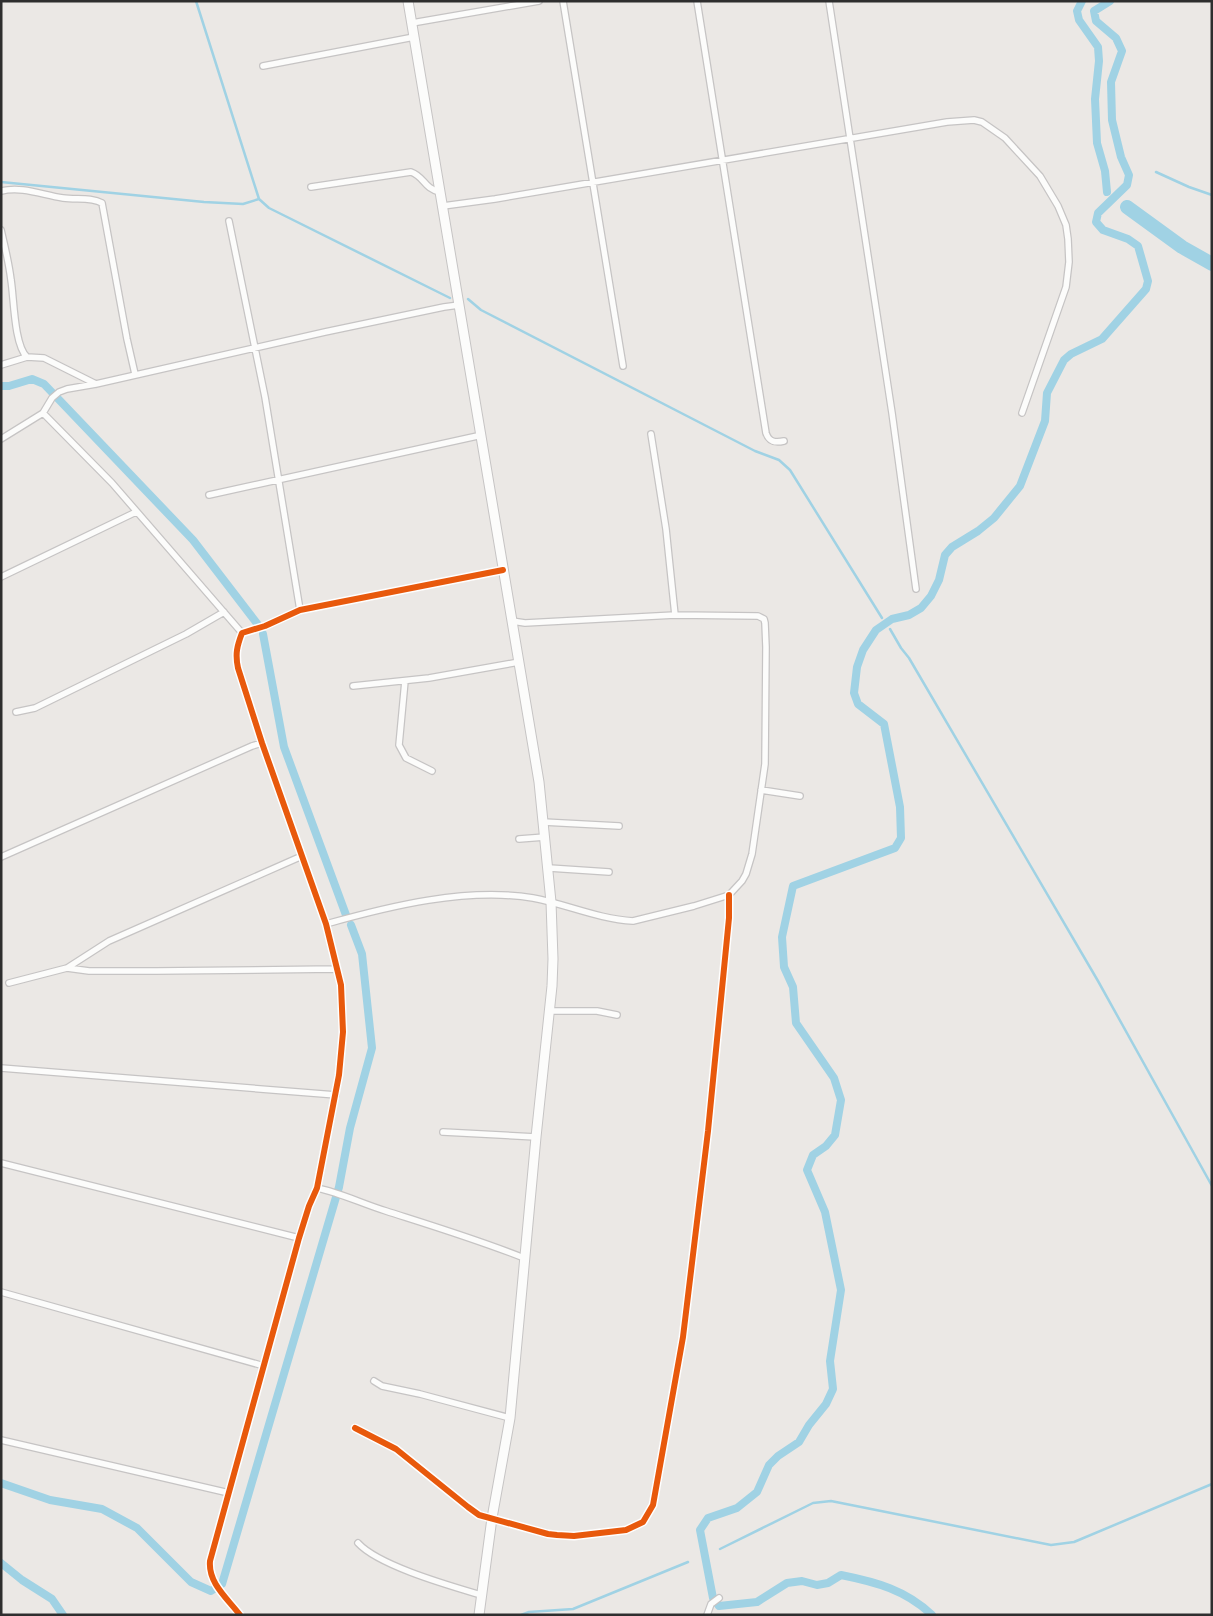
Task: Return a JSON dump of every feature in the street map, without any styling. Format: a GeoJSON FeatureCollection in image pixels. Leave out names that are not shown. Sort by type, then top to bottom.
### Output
{"type":"FeatureCollection","features":[{"type":"Feature","properties":{"kind":"main road"},"geometry":{"type":"LineString","coordinates":[[408,1],[539,782],[551,902],[553,959],[549,1011],[510,1418],[492,1518],[479,1615]]}},
{"type":"Feature","properties":{"kind":"street"},"geometry":{"type":"LineString","coordinates":[[412,22],[539,1]]}},
{"type":"Feature","properties":{"kind":"street"},"geometry":{"type":"LineString","coordinates":[[563,1],[623,366]]}},
{"type":"Feature","properties":{"kind":"street"},"geometry":{"type":"LineString","coordinates":[[697,1],[766,433],[772,442],[784,441]]}},
{"type":"Feature","properties":{"kind":"street"},"geometry":{"type":"LineString","coordinates":[[829,1],[892,413],[916,589]]}},
{"type":"Feature","properties":{"kind":"street"},"geometry":{"type":"LineString","coordinates":[[263,66],[414,37]]}},
{"type":"Feature","properties":{"kind":"street"},"geometry":{"type":"LineString","coordinates":[[443,206],[495,199],[947,122],[974,120],[982,122],[998,132],[1040,176],[1063,216],[1068,239],[1069,262],[1066,287],[1022,413]]}},
{"type":"Feature","properties":{"kind":"street"},"geometry":{"type":"LineString","coordinates":[[311,187],[411,172],[418,175],[428,188],[440,192]]}},
{"type":"Feature","properties":{"kind":"street"},"geometry":{"type":"LineString","coordinates":[[1,191],[10,189],[28,190],[63,198],[96,200],[102,203],[135,374]]}},
{"type":"Feature","properties":{"kind":"street"},"geometry":{"type":"LineString","coordinates":[[229,221],[265,397],[300,610]]}},
{"type":"Feature","properties":{"kind":"street"},"geometry":{"type":"LineString","coordinates":[[1,230],[12,281],[19,340],[24,355],[27,357]]}},
{"type":"Feature","properties":{"kind":"street"},"geometry":{"type":"LineString","coordinates":[[1,439],[43,413],[52,398],[59,392],[67,389],[256,349],[369,322],[444,307],[460,306]]}},
{"type":"Feature","properties":{"kind":"street"},"geometry":{"type":"LineString","coordinates":[[1,365],[27,357],[44,358],[96,384]]}},
{"type":"Feature","properties":{"kind":"street"},"geometry":{"type":"LineString","coordinates":[[43,413],[98,468],[176,555],[242,633]]}},
{"type":"Feature","properties":{"kind":"street"},"geometry":{"type":"LineString","coordinates":[[651,434],[666,529],[675,614]]}},
{"type":"Feature","properties":{"kind":"street"},"geometry":{"type":"LineString","coordinates":[[209,495],[482,435]]}},
{"type":"Feature","properties":{"kind":"street"},"geometry":{"type":"LineString","coordinates":[[1,577],[136,512]]}},
{"type":"Feature","properties":{"kind":"street"},"geometry":{"type":"LineString","coordinates":[[242,633],[265,626],[300,610],[503,570]]}},
{"type":"Feature","properties":{"kind":"street"},"geometry":{"type":"LineString","coordinates":[[16,712],[35,708],[186,634],[224,612]]}},
{"type":"Feature","properties":{"kind":"street"},"geometry":{"type":"LineString","coordinates":[[326,924],[350,917],[452,896],[518,896],[632,921],[694,906],[729,895],[742,881],[752,854],[765,764],[765,621],[762,617],[675,614],[524,623],[512,621]]}},
{"type":"Feature","properties":{"kind":"street"},"geometry":{"type":"LineString","coordinates":[[240,1615],[214,1582],[210,1572],[210,1560],[299,1238],[317,1188],[336,1095],[343,1032],[341,991],[326,924],[262,743],[236,656],[242,633]]}},
{"type":"Feature","properties":{"kind":"street"},"geometry":{"type":"LineString","coordinates":[[354,686],[405,681],[519,662]]}},
{"type":"Feature","properties":{"kind":"street"},"geometry":{"type":"LineString","coordinates":[[405,681],[400,745],[406,758],[432,771]]}},
{"type":"Feature","properties":{"kind":"street"},"geometry":{"type":"LineString","coordinates":[[1,857],[262,743]]}},
{"type":"Feature","properties":{"kind":"street"},"geometry":{"type":"LineString","coordinates":[[761,790],[800,796]]}},
{"type":"Feature","properties":{"kind":"street"},"geometry":{"type":"LineString","coordinates":[[543,822],[619,826]]}},
{"type":"Feature","properties":{"kind":"street"},"geometry":{"type":"LineString","coordinates":[[519,839],[545,837]]}},
{"type":"Feature","properties":{"kind":"street"},"geometry":{"type":"LineString","coordinates":[[10,983],[67,968],[109,942],[302,856]]}},
{"type":"Feature","properties":{"kind":"street"},"geometry":{"type":"LineString","coordinates":[[549,868],[609,872]]}},
{"type":"Feature","properties":{"kind":"street"},"geometry":{"type":"LineString","coordinates":[[355,1428],[396,1449],[479,1514],[548,1534],[574,1536],[626,1530],[643,1522],[652,1505],[684,1328],[712,1099],[729,918],[729,895]]}},
{"type":"Feature","properties":{"kind":"street"},"geometry":{"type":"LineString","coordinates":[[67,968],[89,971],[156,972],[337,970]]}},
{"type":"Feature","properties":{"kind":"street"},"geometry":{"type":"LineString","coordinates":[[549,1011],[597,1011],[617,1015]]}},
{"type":"Feature","properties":{"kind":"street"},"geometry":{"type":"LineString","coordinates":[[1,1068],[336,1095]]}},
{"type":"Feature","properties":{"kind":"street"},"geometry":{"type":"LineString","coordinates":[[443,1132],[536,1137]]}},
{"type":"Feature","properties":{"kind":"street"},"geometry":{"type":"LineString","coordinates":[[1,1163],[299,1238]]}},
{"type":"Feature","properties":{"kind":"street"},"geometry":{"type":"LineString","coordinates":[[317,1188],[482,1241],[524,1258]]}},
{"type":"Feature","properties":{"kind":"street"},"geometry":{"type":"LineString","coordinates":[[1,1292],[264,1366]]}},
{"type":"Feature","properties":{"kind":"street"},"geometry":{"type":"LineString","coordinates":[[374,1381],[382,1386],[413,1392],[510,1418]]}},
{"type":"Feature","properties":{"kind":"street"},"geometry":{"type":"LineString","coordinates":[[1,1440],[229,1493]]}},
{"type":"Feature","properties":{"kind":"street"},"geometry":{"type":"LineString","coordinates":[[358,1543],[368,1552],[429,1579],[482,1595]]}},
{"type":"Feature","properties":{"kind":"street"},"geometry":{"type":"LineString","coordinates":[[707,1615],[712,1603],[719,1598]]}},
{"type":"Feature","properties":{"kind":"waterway"},"geometry":{"type":"LineString","coordinates":[[196,1],[259,199],[269,208],[450,298]]}},
{"type":"Feature","properties":{"kind":"waterway"},"geometry":{"type":"LineString","coordinates":[[1082,1],[1077,11],[1079,20],[1098,47],[1099,61],[1095,99],[1097,143],[1105,171],[1107,192]]}},
{"type":"Feature","properties":{"kind":"waterway"},"geometry":{"type":"LineString","coordinates":[[932,1615],[912,1599],[890,1588],[841,1575],[828,1583],[817,1585],[802,1581],[787,1583],[757,1602],[719,1606],[713,1598],[700,1530],[708,1518],[737,1508],[757,1492],[769,1465],[778,1456],[799,1442],[809,1425],[826,1404],[833,1389],[830,1361],[841,1290],[825,1212],[807,1170],[813,1155],[826,1146],[835,1135],[841,1100],[834,1078],[796,1023],[793,987],[784,967],[782,937],[793,886],[895,848],[901,838],[900,807],[884,724],[858,704],[854,693],[857,667],[863,650],[876,630],[892,619],[909,615],[921,608],[931,596],[939,580],[945,555],[952,547],[978,531],[994,518],[1020,486],[1045,421],[1047,393],[1064,360],[1071,354],[1102,339],[1146,289],[1148,281],[1138,246],[1128,239],[1103,230],[1096,222],[1098,213],[1127,185],[1129,175],[1121,157],[1112,120],[1111,82],[1122,51],[1116,38],[1096,21],[1094,11],[1110,1]]}},
{"type":"Feature","properties":{"kind":"waterway"},"geometry":{"type":"LineString","coordinates":[[1156,172],[1212,195]]}},
{"type":"Feature","properties":{"kind":"waterway"},"geometry":{"type":"LineString","coordinates":[[1,182],[204,202],[243,204],[259,199]]}},
{"type":"Feature","properties":{"kind":"waterway"},"geometry":{"type":"LineString","coordinates":[[1127,207],[1182,247],[1212,264]]}},
{"type":"Feature","properties":{"kind":"waterway"},"geometry":{"type":"LineString","coordinates":[[468,299],[481,310],[755,451],[779,460],[790,470],[882,618]]}},
{"type":"Feature","properties":{"kind":"waterway"},"geometry":{"type":"LineString","coordinates":[[1,386],[9,386],[32,379],[44,384],[193,540],[259,626]]}},
{"type":"Feature","properties":{"kind":"waterway"},"geometry":{"type":"LineString","coordinates":[[890,629],[909,658],[1098,981],[1212,1186]]}},
{"type":"Feature","properties":{"kind":"waterway"},"geometry":{"type":"LineString","coordinates":[[263,634],[284,747],[346,915]]}},
{"type":"Feature","properties":{"kind":"waterway"},"geometry":{"type":"LineString","coordinates":[[1,1483],[50,1500],[102,1509],[137,1528],[191,1582],[211,1591],[222,1584],[339,1187],[350,1128],[372,1048],[362,954],[351,925]]}},
{"type":"Feature","properties":{"kind":"waterway"},"geometry":{"type":"LineString","coordinates":[[720,1549],[813,1503],[831,1501],[1051,1545],[1074,1542],[1212,1484]]}},
{"type":"Feature","properties":{"kind":"waterway"},"geometry":{"type":"LineString","coordinates":[[521,1615],[529,1612],[573,1609],[688,1562]]}},
{"type":"Feature","properties":{"kind":"waterway"},"geometry":{"type":"LineString","coordinates":[[1,1563],[22,1580],[52,1599],[63,1615]]}},
{"type":"Feature","properties":{"kind":"cycle path"},"geometry":{"type":"LineString","coordinates":[[240,1615],[215,1583],[210,1569],[210,1561],[299,1238],[317,1188],[339,1075],[343,1032],[341,985],[326,924],[262,743],[238,668],[238,646],[242,633],[265,626],[300,610],[503,570]]}},
{"type":"Feature","properties":{"kind":"cycle path"},"geometry":{"type":"LineString","coordinates":[[355,1428],[396,1449],[479,1515],[548,1534],[574,1536],[626,1530],[643,1522],[653,1505],[683,1337],[708,1131],[729,918],[729,895]]}}]}
